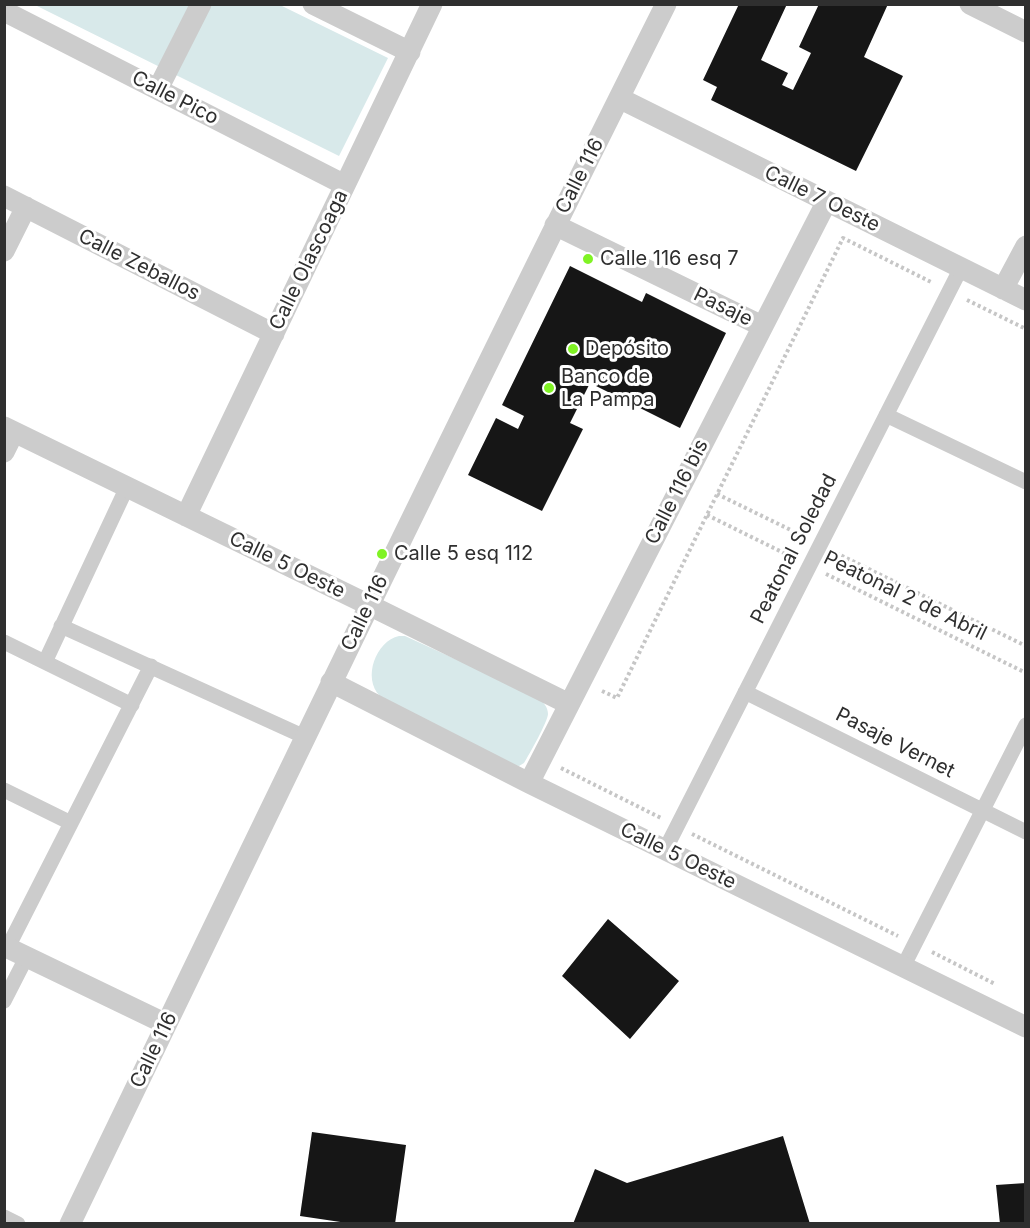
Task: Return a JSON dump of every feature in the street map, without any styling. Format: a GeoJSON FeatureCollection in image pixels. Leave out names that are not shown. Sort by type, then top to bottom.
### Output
{"type":"FeatureCollection","features":[{"type":"Feature","properties":{"kind":"street"},"geometry":{"type":"LineString","coordinates":[[158,89],[201,4]]}},
{"type":"Feature","properties":{"kind":"street"},"geometry":{"type":"LineString","coordinates":[[313,4],[410,52]]}},
{"type":"Feature","properties":{"kind":"street","name":"Calle Olascoaga"},"geometry":{"type":"LineString","coordinates":[[186,516],[432,4]]}},
{"type":"Feature","properties":{"kind":"street","name":"Calle 116"},"geometry":{"type":"LineString","coordinates":[[70,1224],[369,605],[666,4]]}},
{"type":"Feature","properties":{"kind":"street"},"geometry":{"type":"LineString","coordinates":[[970,4],[1026,32]]}},
{"type":"Feature","properties":{"kind":"street","name":"Calle Pico"},"geometry":{"type":"LineString","coordinates":[[4,11],[345,185]]}},
{"type":"Feature","properties":{"kind":"street","name":"Calle 7 Oeste"},"geometry":{"type":"LineString","coordinates":[[619,98],[1026,300]]}},
{"type":"Feature","properties":{"kind":"street","name":"Calle Zeballos"},"geometry":{"type":"LineString","coordinates":[[4,196],[274,334]]}},
{"type":"Feature","properties":{"kind":"street","name":"Calle 116 bis"},"geometry":{"type":"LineString","coordinates":[[529,783],[826,201]]}},
{"type":"Feature","properties":{"kind":"street"},"geometry":{"type":"LineString","coordinates":[[4,251],[26,207]]}},
{"type":"Feature","properties":{"kind":"street","name":"Pasaje"},"geometry":{"type":"LineString","coordinates":[[555,225],[762,326]]}},
{"type":"Feature","properties":{"kind":"street"},"geometry":{"type":"LineString","coordinates":[[1003,289],[1026,246]]}},
{"type":"Feature","properties":{"kind":"street","name":"Peatonal Soledad"},"geometry":{"type":"LineString","coordinates":[[665,850],[961,268]]}},
{"type":"Feature","properties":{"kind":"street"},"geometry":{"type":"LineString","coordinates":[[886,415],[1026,482]]}},
{"type":"Feature","properties":{"kind":"street"},"geometry":{"type":"LineString","coordinates":[[4,452],[9,430]]}},
{"type":"Feature","properties":{"kind":"street","name":"Calle 5 Oeste"},"geometry":{"type":"LineString","coordinates":[[9,430],[569,704]]}},
{"type":"Feature","properties":{"kind":"street"},"geometry":{"type":"LineString","coordinates":[[45,662],[127,487]]}},
{"type":"Feature","properties":{"kind":"street"},"geometry":{"type":"LineString","coordinates":[[61,626],[305,737]]}},
{"type":"Feature","properties":{"kind":"street"},"geometry":{"type":"LineString","coordinates":[[4,642],[132,705]]}},
{"type":"Feature","properties":{"kind":"street"},"geometry":{"type":"LineString","coordinates":[[4,1001],[13,950],[71,823],[151,666]]}},
{"type":"Feature","properties":{"kind":"street","name":"Calle 5 Oeste"},"geometry":{"type":"LineString","coordinates":[[332,682],[529,783],[1026,1027]]}},
{"type":"Feature","properties":{"kind":"street","name":"Pasaje Vernet"},"geometry":{"type":"LineString","coordinates":[[745,692],[1026,832]]}},
{"type":"Feature","properties":{"kind":"street"},"geometry":{"type":"LineString","coordinates":[[903,967],[1026,725]]}},
{"type":"Feature","properties":{"kind":"street"},"geometry":{"type":"LineString","coordinates":[[4,790],[71,823]]}},
{"type":"Feature","properties":{"kind":"street"},"geometry":{"type":"LineString","coordinates":[[13,950],[166,1024]]}},
{"type":"Feature","properties":{"kind":"street"},"geometry":{"type":"LineString","coordinates":[[4,1217],[18,1224]]}},
{"type":"Feature","properties":{"kind":"path","name":"Peatonal 2 de Abril"},"geometry":{"type":"LineString","coordinates":[[717,494],[1026,646]]}},
{"type":"Feature","properties":{"kind":"path","name":"Peatonal 2 de Abril"},"geometry":{"type":"LineString","coordinates":[[707,515],[1026,673]]}},
{"type":"Feature","properties":{"kind":"shaded area"},"geometry":{"type":"Polygon","coordinates":[[[35,5],[280,5],[388,58],[339,156],[35,5]]]}},
{"type":"Feature","properties":{"kind":"shaded area"},"geometry":{"type":"Polygon","coordinates":[[[399,636],[405,636],[540,699],[547,709],[547,718],[524,763],[519,766],[513,765],[380,696],[372,680],[374,661],[384,645],[399,636]]]}},
{"type":"Feature","properties":{"kind":"building"},"geometry":{"type":"Polygon","coordinates":[[[739,4],[787,4],[761,60],[788,73],[782,85],[793,90],[811,53],[799,47],[819,4],[888,4],[864,57],[903,76],[856,171],[711,100],[717,87],[703,80],[739,4]]]}},
{"type":"Feature","properties":{"kind":"building"},"geometry":{"type":"Polygon","coordinates":[[[570,266],[642,302],[646,293],[726,333],[680,428],[590,383],[570,423],[583,429],[542,511],[468,475],[496,418],[518,429],[524,416],[502,405],[570,266]]]}},
{"type":"Feature","properties":{"kind":"building"},"geometry":{"type":"Polygon","coordinates":[[[608,919],[679,981],[630,1039],[562,976],[608,919]]]}},
{"type":"Feature","properties":{"kind":"building"},"geometry":{"type":"Polygon","coordinates":[[[312,1132],[406,1145],[395,1224],[354,1224],[300,1216],[312,1132]]]}},
{"type":"Feature","properties":{"kind":"building"},"geometry":{"type":"Polygon","coordinates":[[[783,1136],[810,1224],[573,1224],[595,1169],[627,1183],[783,1136]]]}},
{"type":"Feature","properties":{"kind":"building"},"geometry":{"type":"Polygon","coordinates":[[[1026,1183],[1026,1224],[1000,1224],[996,1185],[1026,1183]]]}},
{"type":"Feature","properties":{"kind":"place","name":"Calle 116 esq 7"},"geometry":{"type":"Point","coordinates":[588,259]}},
{"type":"Feature","properties":{"kind":"place","name":"Depósito"},"geometry":{"type":"Point","coordinates":[573,349]}},
{"type":"Feature","properties":{"kind":"place","name":"Banco de La Pampa"},"geometry":{"type":"Point","coordinates":[549,388]}},
{"type":"Feature","properties":{"kind":"place","name":"Calle 5 esq 112"},"geometry":{"type":"Point","coordinates":[382,554]}}]}
